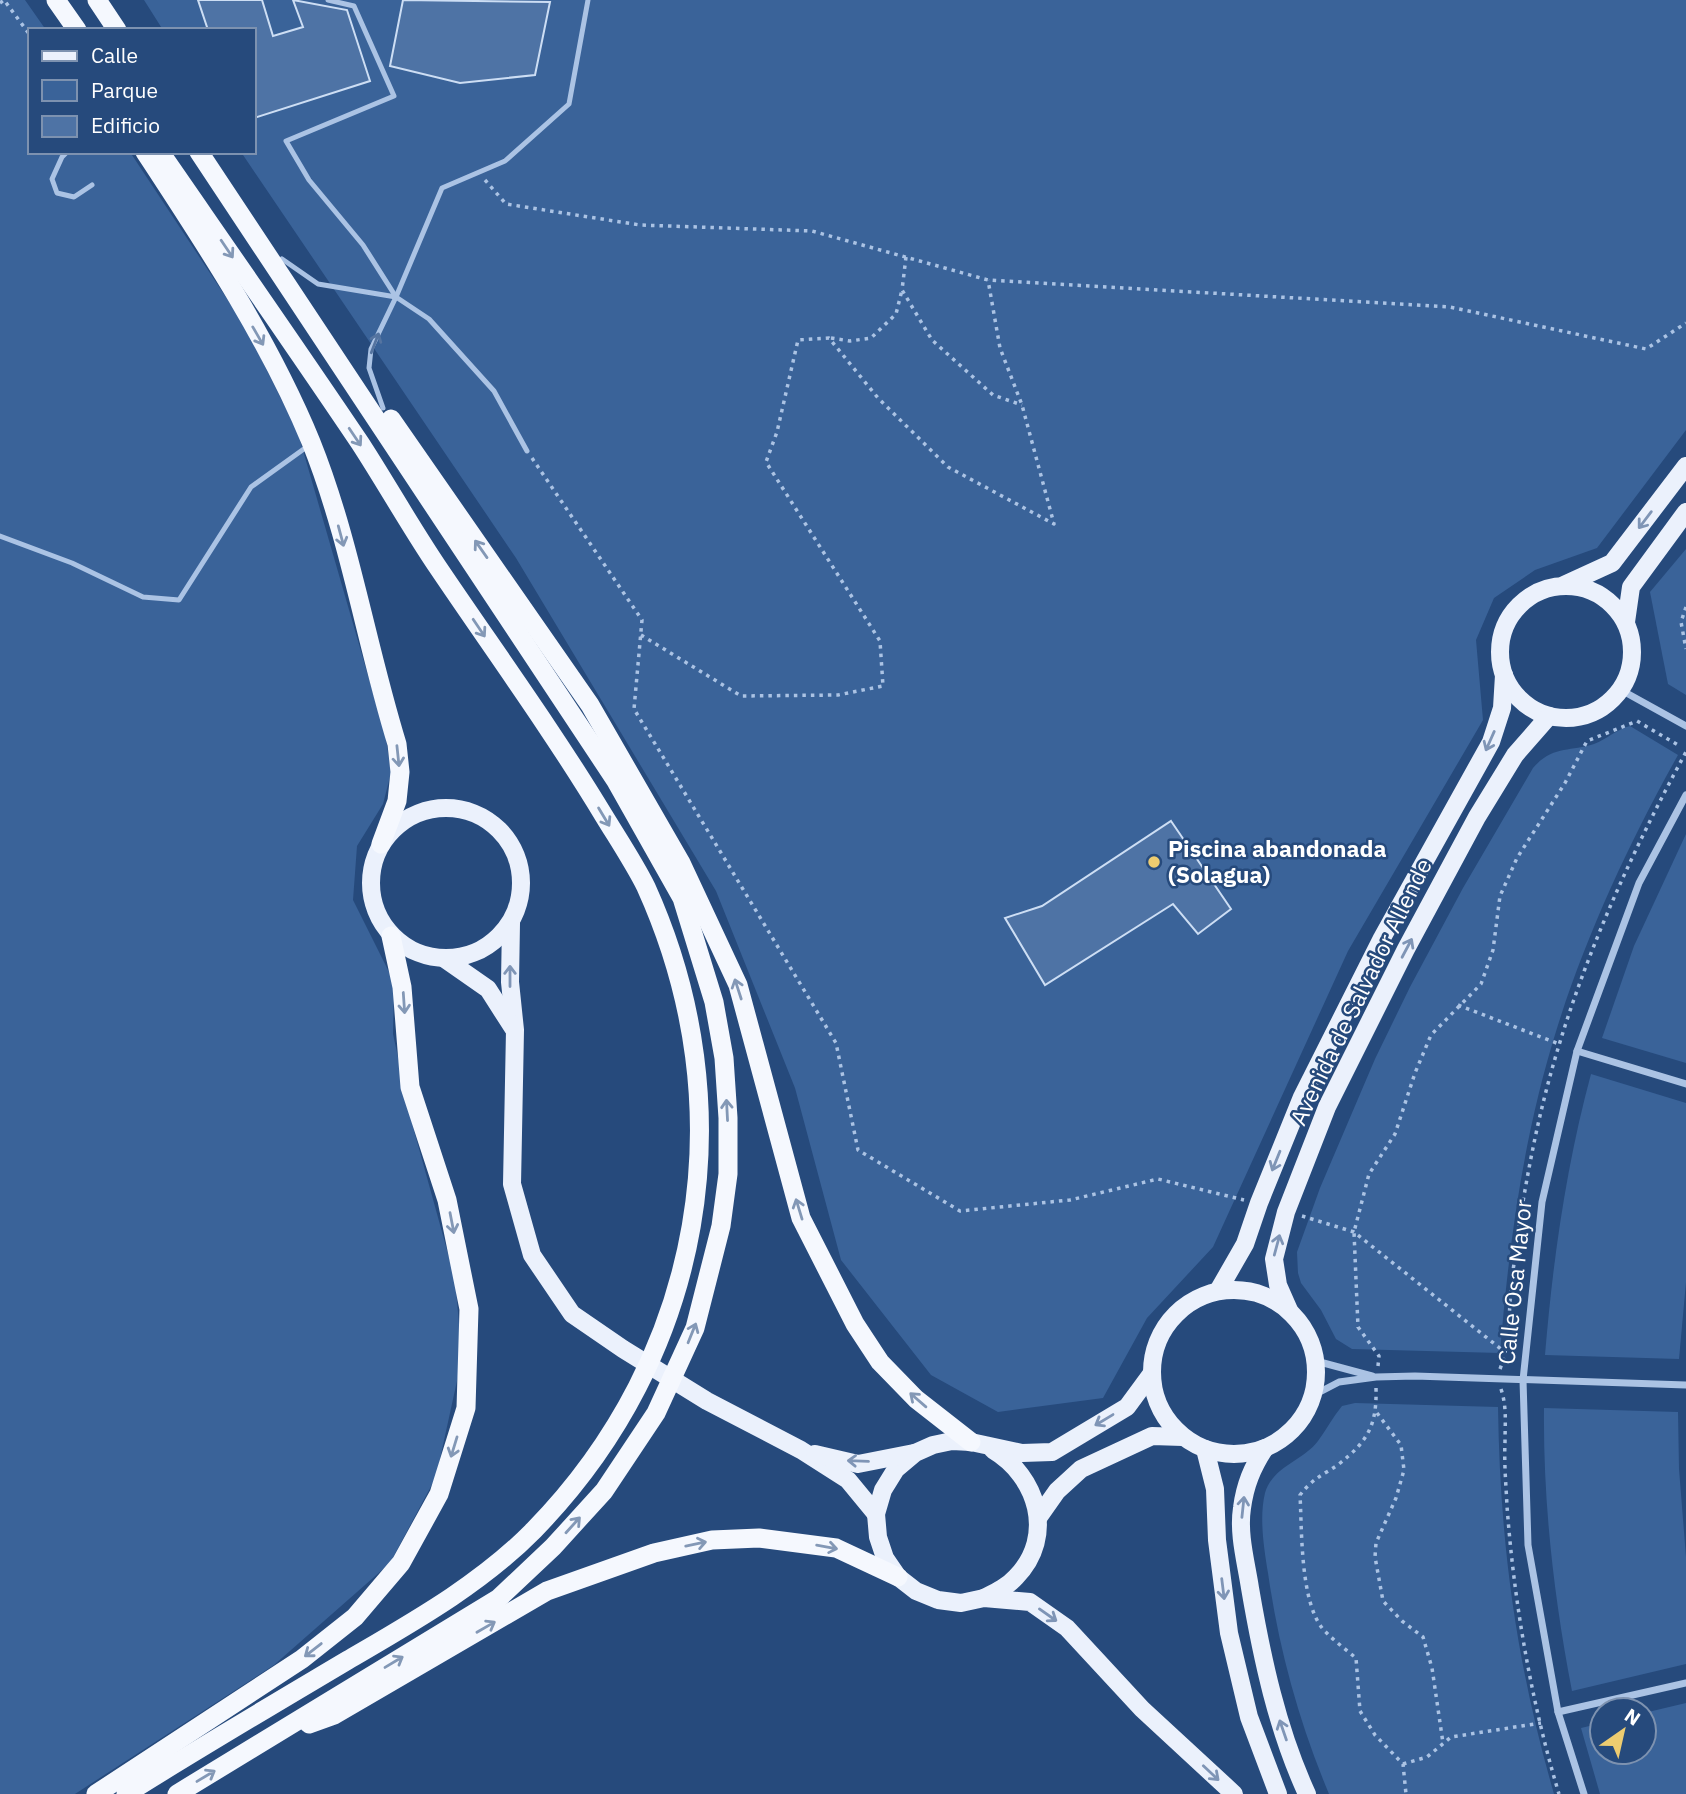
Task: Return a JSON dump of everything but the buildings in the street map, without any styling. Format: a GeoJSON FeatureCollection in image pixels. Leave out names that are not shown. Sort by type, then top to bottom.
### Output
{"type":"FeatureCollection","features":[{"type":"Feature","properties":{"kind":"highway"},"geometry":{"type":"LineString","coordinates":[[97,0],[116,28]]}},
{"type":"Feature","properties":{"kind":"highway"},"geometry":{"type":"LineString","coordinates":[[60,6],[74,28]]}},
{"type":"Feature","properties":{"kind":"highway"},"geometry":{"type":"LineString","coordinates":[[146,154],[198,233],[283,380],[311,444],[339,527],[397,744],[400,772],[397,801],[380,844]]}},
{"type":"Feature","properties":{"kind":"highway"},"geometry":{"type":"LineString","coordinates":[[126,1794],[418,1619],[481,1577],[534,1530],[586,1469],[632,1399],[662,1331],[683,1269],[694,1217],[699,1163],[699,1096],[691,1023],[675,961],[645,884],[583,781],[429,554],[362,446],[161,154]]}},
{"type":"Feature","properties":{"kind":"highway"},"geometry":{"type":"LineString","coordinates":[[177,1794],[499,1598],[553,1547],[611,1481],[656,1413],[695,1328],[721,1226],[728,1174],[724,1058],[714,1002],[682,898],[616,781],[201,154]]}},
{"type":"Feature","properties":{"kind":"highway"},"geometry":{"type":"LineString","coordinates":[[202,154],[229,183],[590,705],[681,863],[738,985],[801,1218],[855,1324],[880,1362],[916,1399],[979,1445]]}},
{"type":"Feature","properties":{"kind":"highway"},"geometry":{"type":"LineString","coordinates":[[96,1794],[302,1659],[355,1617],[401,1563],[439,1494],[466,1408],[469,1309],[447,1200],[410,1087],[402,987],[391,936]]}},
{"type":"Feature","properties":{"kind":"highway"},"geometry":{"type":"LineString","coordinates":[[273,1737],[334,1715],[547,1591],[654,1553],[712,1541],[760,1538],[836,1548],[898,1577]]}},
{"type":"Feature","properties":{"kind":"main road"},"geometry":{"type":"LineString","coordinates":[[1563,586],[1612,563],[1686,466]]}},
{"type":"Feature","properties":{"kind":"main road"},"geometry":{"type":"LineString","coordinates":[[1626,622],[1631,587],[1686,512]]}},
{"type":"Feature","properties":{"kind":"main road"},"geometry":{"type":"LineString","coordinates":[[1563,586],[1581,587],[1599,594],[1615,606],[1626,622],[1632,639],[1633,657],[1629,675],[1621,690],[1607,705],[1589,715],[1569,718],[1549,716],[1530,707],[1514,693],[1504,675],[1500,655],[1502,634],[1511,615],[1524,600],[1542,590],[1563,586]]}},
{"type":"Feature","properties":{"kind":"main road","name":"Avenida de Salvador Allende"},"geometry":{"type":"LineString","coordinates":[[1218,1291],[1245,1244],[1259,1203],[1314,1073],[1382,938],[1491,743],[1502,708],[1504,675]]}},
{"type":"Feature","properties":{"kind":"main road","name":"Avenida de Salvador Allende"},"geometry":{"type":"LineString","coordinates":[[1289,1310],[1278,1285],[1274,1259],[1286,1212],[1327,1107],[1477,817],[1515,755],[1549,716]]}},
{"type":"Feature","properties":{"kind":"main road"},"geometry":{"type":"LineString","coordinates":[[511,923],[494,942],[471,955],[445,959],[425,956],[407,948],[391,936],[377,915],[370,892],[372,867],[380,844],[396,826],[416,813],[451,808],[463,809],[485,818],[503,834],[516,854],[522,877],[520,900],[511,923],[510,982],[515,1030],[512,1184],[532,1255],[572,1314],[707,1401],[801,1450],[848,1480],[876,1514]]}},
{"type":"Feature","properties":{"kind":"main road"},"geometry":{"type":"LineString","coordinates":[[445,959],[488,989],[515,1030]]}},
{"type":"Feature","properties":{"kind":"main road"},"geometry":{"type":"LineString","coordinates":[[1243,1290],[1268,1297],[1289,1310],[1302,1325],[1311,1342],[1316,1361],[1314,1395],[1303,1417],[1286,1436],[1265,1448],[1235,1454],[1205,1449],[1183,1437],[1166,1419],[1156,1397],[1152,1373],[1154,1350],[1163,1329],[1177,1311],[1196,1298],[1218,1291],[1243,1290]]}},
{"type":"Feature","properties":{"kind":"main road"},"geometry":{"type":"LineString","coordinates":[[801,1450],[858,1464],[915,1453],[952,1441],[1022,1452],[1052,1452],[1127,1407],[1152,1373]]}},
{"type":"Feature","properties":{"kind":"main road"},"geometry":{"type":"LineString","coordinates":[[1038,1518],[1057,1491],[1082,1469],[1152,1436],[1183,1437]]}},
{"type":"Feature","properties":{"kind":"main road"},"geometry":{"type":"LineString","coordinates":[[915,1453],[896,1469],[883,1490],[876,1514],[878,1537],[885,1558],[898,1577],[916,1591],[938,1600],[961,1603],[984,1598],[1002,1589],[1018,1575],[1030,1558],[1036,1539],[1038,1518],[1034,1496],[1023,1475],[1007,1459],[979,1445]]}},
{"type":"Feature","properties":{"kind":"main road"},"geometry":{"type":"LineString","coordinates":[[1265,1448],[1247,1478],[1241,1510],[1243,1545],[1261,1651],[1280,1722],[1307,1794]]}},
{"type":"Feature","properties":{"kind":"main road"},"geometry":{"type":"LineString","coordinates":[[1205,1449],[1215,1489],[1217,1540],[1229,1633],[1249,1717],[1278,1794]]}},
{"type":"Feature","properties":{"kind":"main road"},"geometry":{"type":"LineString","coordinates":[[984,1598],[1030,1602],[1067,1628],[1142,1709],[1234,1794]]}},
{"type":"Feature","properties":{"kind":"street"},"geometry":{"type":"LineString","coordinates":[[1621,690],[1686,726]]}},
{"type":"Feature","properties":{"kind":"street","name":"Calle Osa Mayor"},"geometry":{"type":"LineString","coordinates":[[1584,1794],[1558,1712],[1528,1545],[1523,1380],[1542,1202],[1577,1051],[1639,883],[1686,795]]}},
{"type":"Feature","properties":{"kind":"street"},"geometry":{"type":"LineString","coordinates":[[1577,1051],[1686,1084]]}},
{"type":"Feature","properties":{"kind":"street"},"geometry":{"type":"LineString","coordinates":[[1316,1361],[1376,1377]]}},
{"type":"Feature","properties":{"kind":"street"},"geometry":{"type":"LineString","coordinates":[[1314,1395],[1339,1382],[1376,1377],[1686,1385]]}},
{"type":"Feature","properties":{"kind":"street"},"geometry":{"type":"LineString","coordinates":[[1558,1712],[1686,1683]]}},
{"type":"Feature","properties":{"kind":"lane"},"geometry":{"type":"LineString","coordinates":[[328,0],[354,6],[394,96],[286,141],[309,180],[363,246],[396,297],[429,319],[494,391],[527,451]]}},
{"type":"Feature","properties":{"kind":"lane"},"geometry":{"type":"LineString","coordinates":[[383,408],[369,368],[371,348],[396,297],[442,188],[505,161],[569,104],[588,0]]}},
{"type":"Feature","properties":{"kind":"lane"},"geometry":{"type":"LineString","coordinates":[[65,154],[52,179],[57,193],[74,197],[92,185]]}},
{"type":"Feature","properties":{"kind":"lane"},"geometry":{"type":"LineString","coordinates":[[282,259],[318,284],[396,297]]}},
{"type":"Feature","properties":{"kind":"lane"},"geometry":{"type":"LineString","coordinates":[[0,536],[72,563],[143,597],[179,600],[251,487],[311,444]]}},
{"type":"Feature","properties":{"kind":"path"},"geometry":{"type":"LineString","coordinates":[[0,3],[5,0],[28,33]]}},
{"type":"Feature","properties":{"kind":"path"},"geometry":{"type":"LineString","coordinates":[[479,173],[506,204],[640,225],[812,231],[988,279],[1450,307],[1646,349],[1686,323]]}},
{"type":"Feature","properties":{"kind":"path"},"geometry":{"type":"LineString","coordinates":[[641,635],[741,696],[838,695],[883,686],[880,641],[766,462],[778,432],[798,340],[829,338],[850,341],[871,338],[896,314],[906,257]]}},
{"type":"Feature","properties":{"kind":"path"},"geometry":{"type":"LineString","coordinates":[[829,338],[878,398],[948,467],[1054,524],[1022,405],[1000,348],[988,279]]}},
{"type":"Feature","properties":{"kind":"path"},"geometry":{"type":"LineString","coordinates":[[902,290],[932,340],[993,395],[1022,405]]}},
{"type":"Feature","properties":{"kind":"path"},"geometry":{"type":"LineString","coordinates":[[527,451],[642,620],[634,709],[836,1043],[858,1150],[960,1211],[1070,1200],[1158,1179],[1259,1203]]}},
{"type":"Feature","properties":{"kind":"path"},"geometry":{"type":"LineString","coordinates":[[1686,607],[1681,622],[1686,649]]}},
{"type":"Feature","properties":{"kind":"path"},"geometry":{"type":"LineString","coordinates":[[1406,1794],[1403,1764],[1375,1735],[1360,1710],[1356,1658],[1321,1627],[1307,1591],[1300,1495],[1312,1479],[1338,1464],[1365,1439],[1377,1413],[1376,1377],[1379,1356],[1359,1327],[1354,1232],[1369,1174],[1395,1134],[1431,1035],[1480,984],[1493,950],[1500,896],[1517,858],[1565,783],[1587,741],[1637,721],[1678,746]]}},
{"type":"Feature","properties":{"kind":"path"},"geometry":{"type":"LineString","coordinates":[[1559,1794],[1524,1643],[1514,1574],[1506,1481],[1506,1403],[1497,1379],[1506,1353],[1512,1280],[1523,1201],[1559,1044],[1587,959],[1618,886],[1686,752]]}},
{"type":"Feature","properties":{"kind":"path"},"geometry":{"type":"LineString","coordinates":[[1458,1005],[1559,1044]]}},
{"type":"Feature","properties":{"kind":"path"},"geometry":{"type":"LineString","coordinates":[[1286,1212],[1354,1232],[1506,1353]]}},
{"type":"Feature","properties":{"kind":"path"},"geometry":{"type":"LineString","coordinates":[[1377,1413],[1401,1446],[1404,1470],[1396,1498],[1376,1543],[1375,1557],[1383,1601],[1423,1637],[1432,1668],[1443,1743]]}},
{"type":"Feature","properties":{"kind":"path"},"geometry":{"type":"LineString","coordinates":[[1403,1764],[1427,1757],[1451,1737],[1541,1723]]}},
{"type":"Feature","properties":{"kind":"green space"},"geometry":{"type":"Polygon","coordinates":[[[0,0],[25,0],[45,28],[28,28],[28,154],[131,154],[245,326],[298,433],[386,738],[391,773],[383,804],[357,846],[353,900],[394,982],[393,1034],[413,1127],[455,1279],[462,1358],[436,1477],[390,1563],[274,1665],[75,1794],[0,1794],[0,0]]]}},
{"type":"Feature","properties":{"kind":"green space"},"geometry":{"type":"Polygon","coordinates":[[[144,0],[1686,0],[1686,430],[1597,548],[1535,570],[1494,598],[1476,640],[1483,720],[1348,951],[1213,1247],[1147,1318],[1103,1398],[998,1412],[931,1375],[841,1260],[795,1088],[716,891],[516,558],[242,154],[256,154],[256,28],[162,28],[144,0]]]}},
{"type":"Feature","properties":{"kind":"green space"},"geometry":{"type":"Polygon","coordinates":[[[1686,549],[1686,695],[1668,684],[1650,592],[1686,549]]]}},
{"type":"Feature","properties":{"kind":"green space"},"geometry":{"type":"Polygon","coordinates":[[[1630,726],[1678,755],[1611,887],[1570,990],[1546,1065],[1520,1187],[1500,1353],[1352,1349],[1336,1339],[1321,1310],[1301,1283],[1297,1252],[1320,1188],[1375,1059],[1463,888],[1533,768],[1555,752],[1594,744],[1630,726]]]}},
{"type":"Feature","properties":{"kind":"green space"},"geometry":{"type":"Polygon","coordinates":[[[1686,834],[1686,1063],[1602,1038],[1634,946],[1686,834]]]}},
{"type":"Feature","properties":{"kind":"green space"},"geometry":{"type":"Polygon","coordinates":[[[1591,1074],[1686,1103],[1686,1282],[1679,1359],[1545,1355],[1562,1213],[1574,1144],[1591,1074]]]}},
{"type":"Feature","properties":{"kind":"green space"},"geometry":{"type":"Polygon","coordinates":[[[1355,1403],[1498,1407],[1502,1507],[1512,1602],[1530,1697],[1554,1794],[1329,1794],[1299,1713],[1284,1658],[1266,1563],[1262,1513],[1265,1493],[1275,1476],[1312,1448],[1342,1406],[1355,1403]]]}},
{"type":"Feature","properties":{"kind":"green space"},"geometry":{"type":"Polygon","coordinates":[[[1544,1408],[1678,1412],[1679,1469],[1686,1557],[1686,1664],[1572,1691],[1551,1550],[1545,1479],[1544,1408]]]}},
{"type":"Feature","properties":{"kind":"green space"},"geometry":{"type":"Polygon","coordinates":[[[1686,1703],[1686,1794],[1600,1794],[1592,1766],[1658,1766],[1658,1710],[1686,1703]]]}},
{"type":"Feature","properties":{"kind":"green space"},"geometry":{"type":"Polygon","coordinates":[[[1588,1726],[1588,1752],[1581,1728],[1588,1726]]]}},
{"type":"Feature","properties":{"kind":"place","name":"Piscina abandonada (Solagua)"},"geometry":{"type":"Point","coordinates":[1154,862]}}]}
